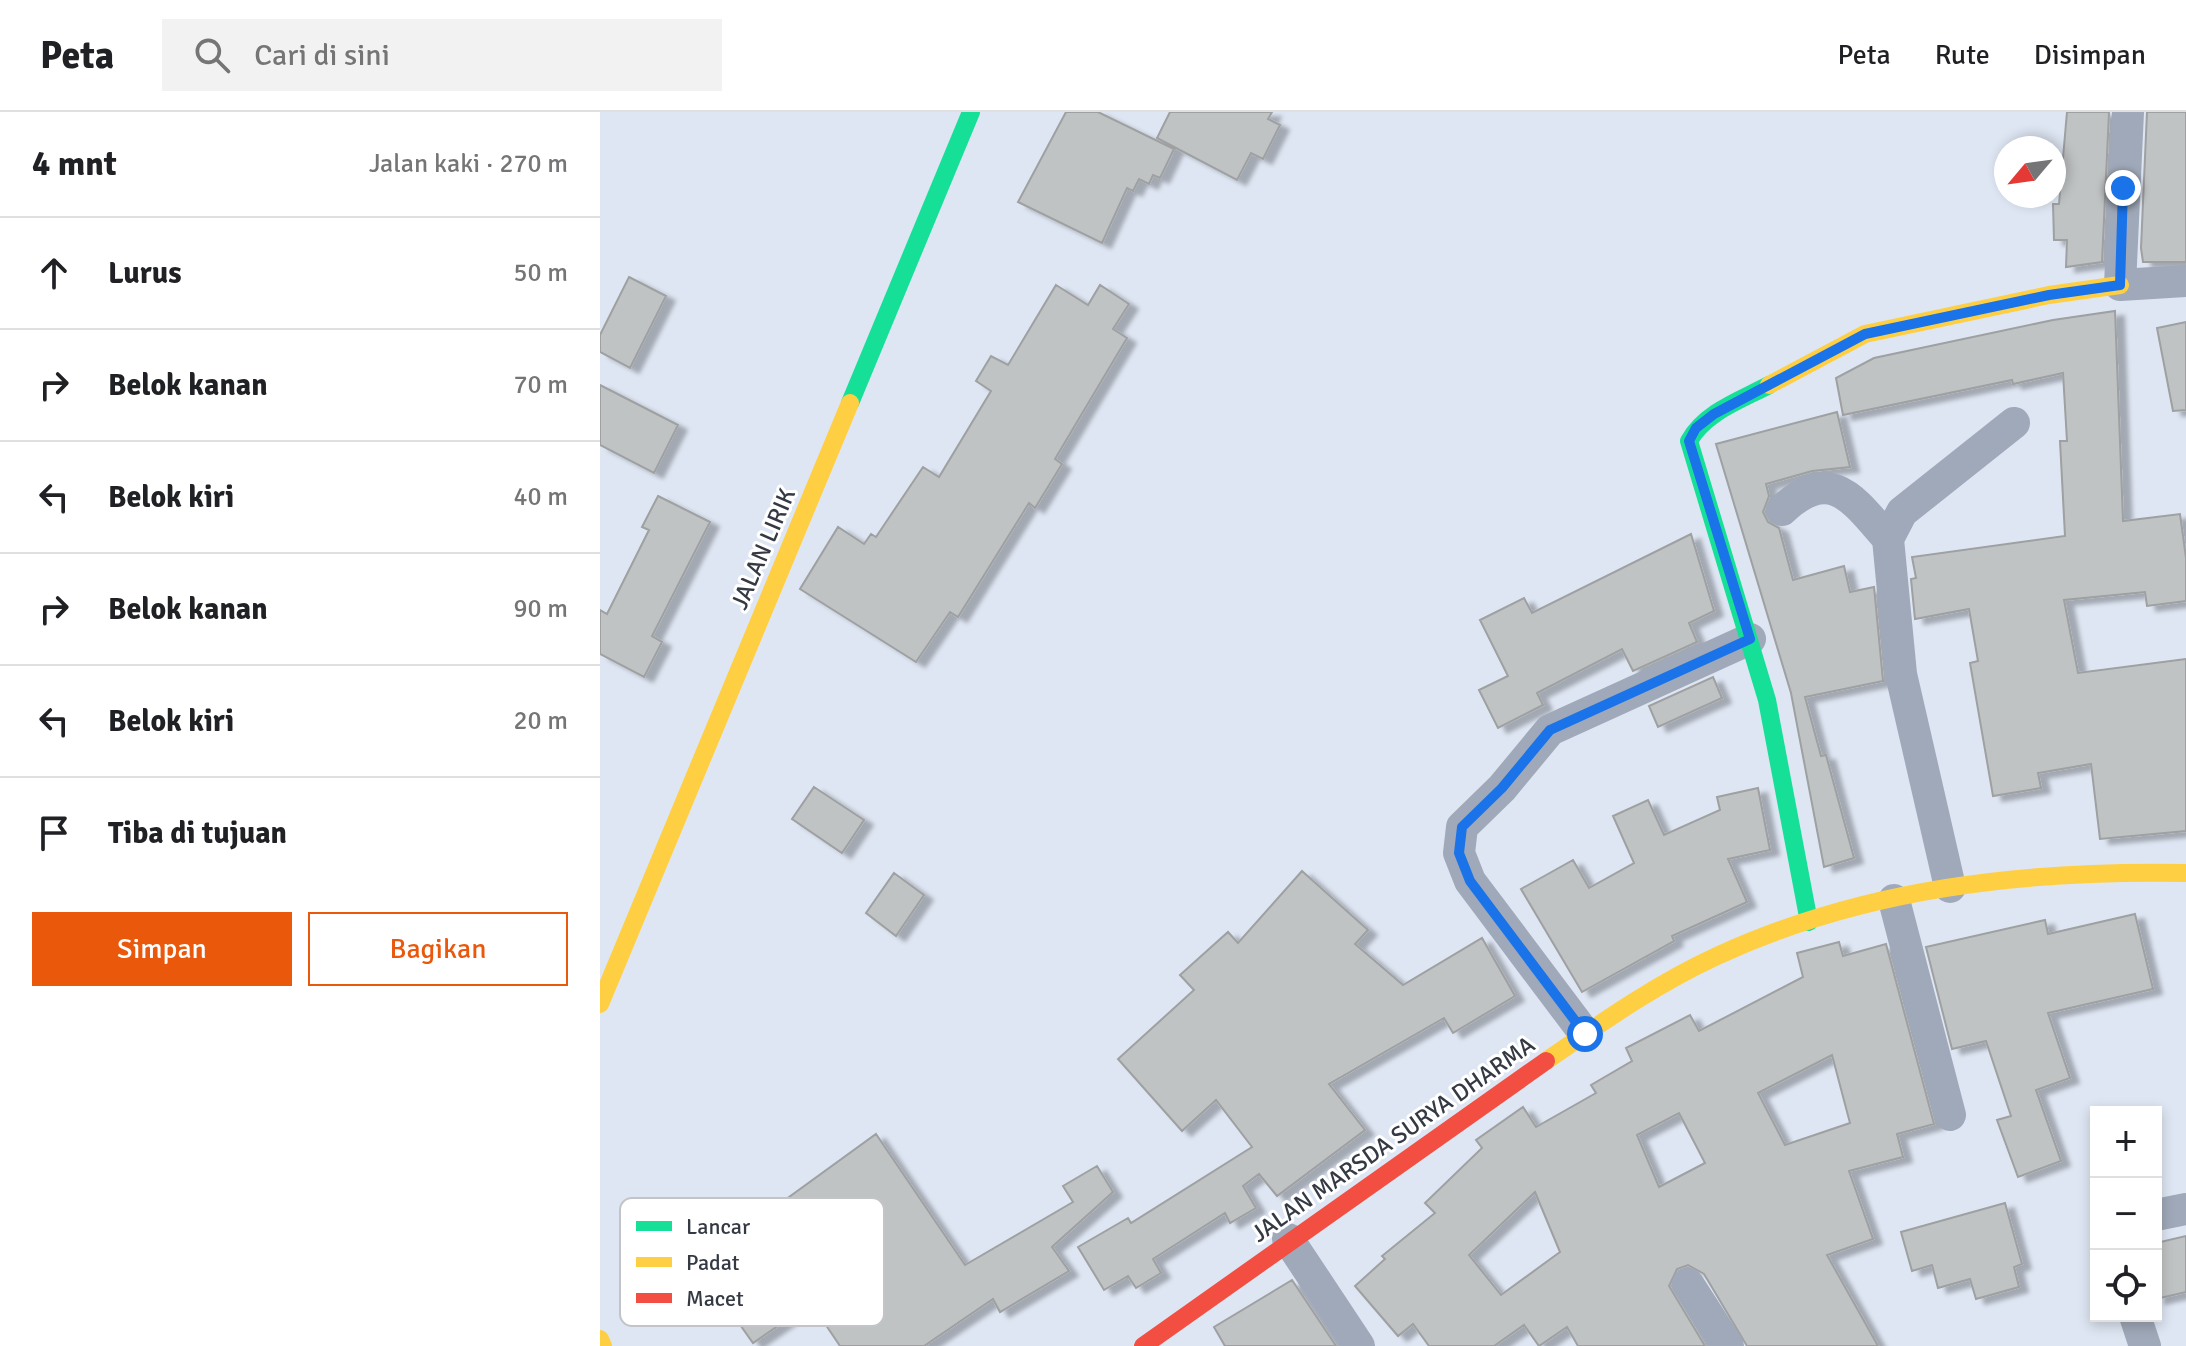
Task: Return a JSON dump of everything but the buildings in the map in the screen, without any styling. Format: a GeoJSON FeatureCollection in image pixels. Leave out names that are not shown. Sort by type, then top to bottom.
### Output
{"type":"FeatureCollection","features":[{"type":"Feature","properties":{"kind":"main road","name":"JALAN LIRIK"},"geometry":{"type":"LineString","coordinates":[[600,1004],[971,112]]}},
{"type":"Feature","properties":{"kind":"main road"},"geometry":{"type":"LineString","coordinates":[[1809,922],[1767,700],[1689,441],[1696,428],[1714,414],[1865,334],[2049,295],[2120,285]]}},
{"type":"Feature","properties":{"kind":"main road","name":"JALAN MARSDA SURYA DHARMA"},"geometry":{"type":"LineString","coordinates":[[1143,1346],[1288,1239],[1585,1034],[1746,943],[1809,922],[1950,887],[2084,871],[2186,873]]}},
{"type":"Feature","properties":{"kind":"main road"},"geometry":{"type":"LineString","coordinates":[[600,1339],[603,1346]]}},
{"type":"Feature","properties":{"kind":"street"},"geometry":{"type":"LineString","coordinates":[[2128,112],[2120,285],[2186,281]]}},
{"type":"Feature","properties":{"kind":"street"},"geometry":{"type":"LineString","coordinates":[[1950,887],[1901,674],[1888,539],[1902,512],[2014,423]]}},
{"type":"Feature","properties":{"kind":"street"},"geometry":{"type":"LineString","coordinates":[[1782,510],[1800,493],[1824,486],[1849,495],[1888,539]]}},
{"type":"Feature","properties":{"kind":"street"},"geometry":{"type":"LineString","coordinates":[[1585,1034],[1470,881],[1459,853],[1462,827],[1502,788],[1550,730],[1750,639]]}},
{"type":"Feature","properties":{"kind":"street"},"geometry":{"type":"LineString","coordinates":[[1894,900],[1950,1115]]}},
{"type":"Feature","properties":{"kind":"street"},"geometry":{"type":"LineString","coordinates":[[2162,1214],[2186,1209]]}},
{"type":"Feature","properties":{"kind":"street"},"geometry":{"type":"LineString","coordinates":[[1288,1239],[1359,1346]]}},
{"type":"Feature","properties":{"kind":"street"},"geometry":{"type":"LineString","coordinates":[[1688,1284],[1728,1346]]}},
{"type":"Feature","properties":{"kind":"street"},"geometry":{"type":"LineString","coordinates":[[2137,1322],[2145,1346]]}},
{"type":"Feature","properties":{"kind":"traffic: fast"},"geometry":{"type":"LineString","coordinates":[[850,403],[971,112]]}},
{"type":"Feature","properties":{"kind":"traffic: fast"},"geometry":{"type":"LineString","coordinates":[[1769,385],[1714,414],[1689,441],[1767,700],[1809,922]]}},
{"type":"Feature","properties":{"kind":"traffic: slow"},"geometry":{"type":"LineString","coordinates":[[1769,385],[1865,334],[2049,295],[2120,285]]}},
{"type":"Feature","properties":{"kind":"traffic: slow"},"geometry":{"type":"LineString","coordinates":[[600,1004],[850,403]]}},
{"type":"Feature","properties":{"kind":"traffic: slow"},"geometry":{"type":"LineString","coordinates":[[1546,1061],[1629,1005],[1694,967],[1773,933],[1830,914],[1888,899],[2006,880],[2066,875],[2186,873]]}},
{"type":"Feature","properties":{"kind":"traffic: slow"},"geometry":{"type":"LineString","coordinates":[[600,1339],[603,1346]]}},
{"type":"Feature","properties":{"kind":"traffic: jam"},"geometry":{"type":"LineString","coordinates":[[1143,1346],[1546,1061]]}},
{"type":"Feature","properties":{"kind":"route"},"geometry":{"type":"LineString","coordinates":[[1585,1034],[1470,881],[1459,853],[1462,827],[1502,788],[1550,730],[1750,639],[1689,441],[1696,428],[1714,414],[1865,334],[2049,295],[2120,285],[2123,188]]}}]}
